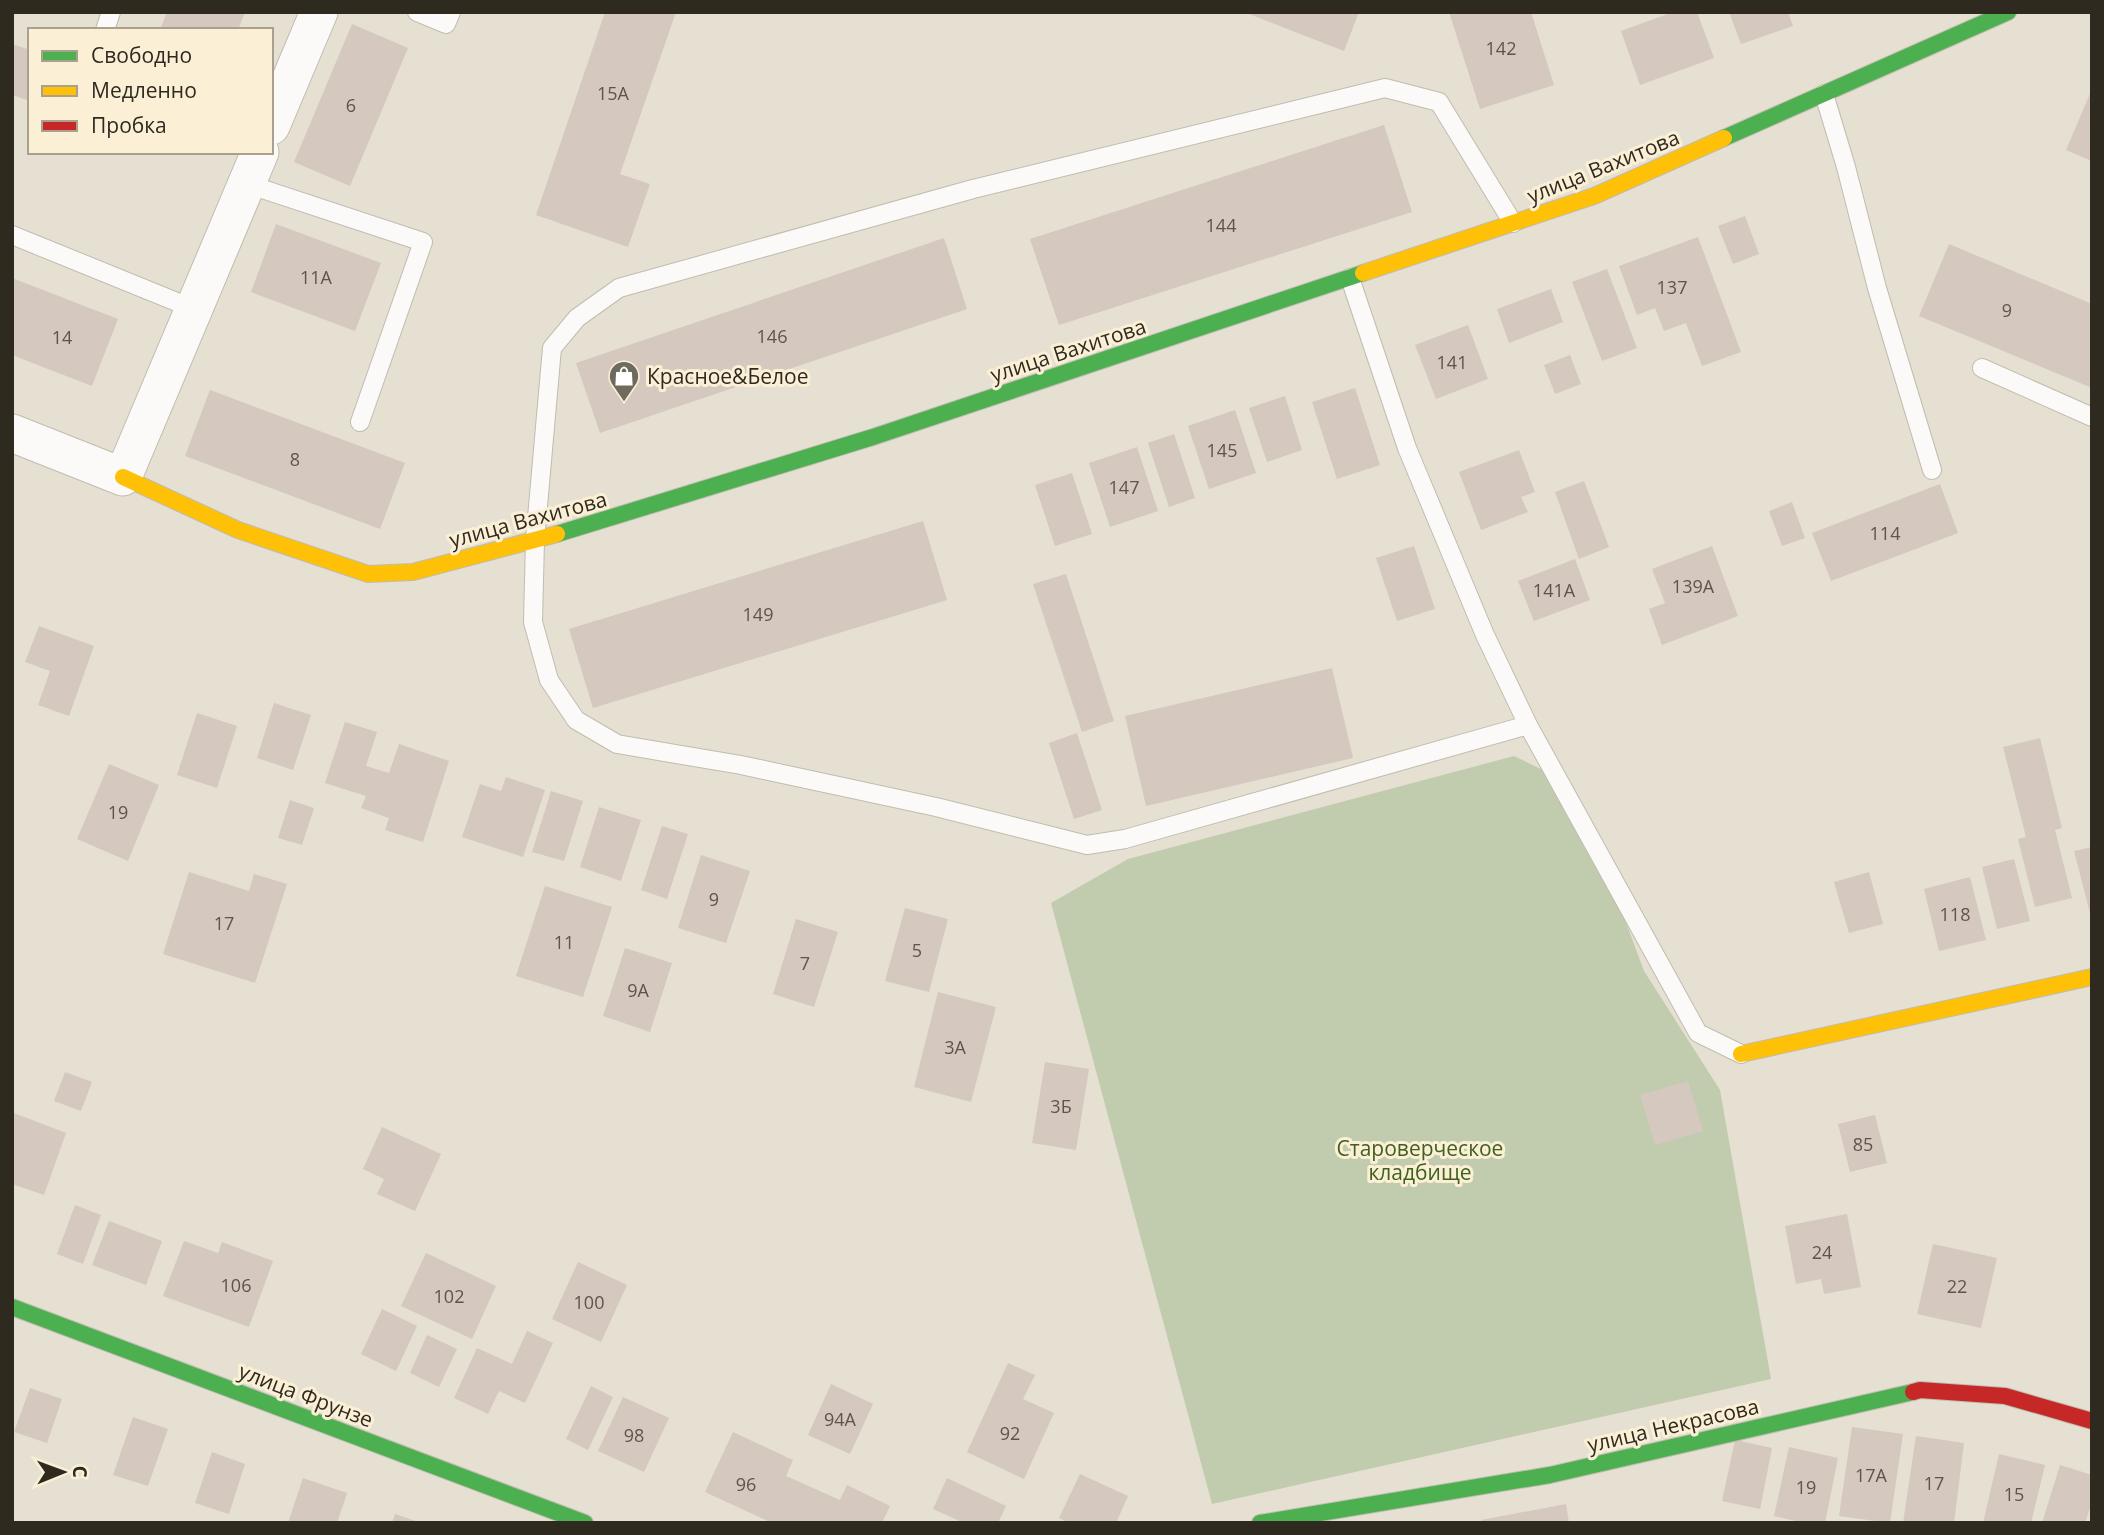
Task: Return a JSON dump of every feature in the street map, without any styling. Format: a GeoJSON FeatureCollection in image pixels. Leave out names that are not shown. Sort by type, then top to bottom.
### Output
{"type":"FeatureCollection","features":[{"type":"Feature","properties":{"kind":"street"},"geometry":{"type":"LineString","coordinates":[[273,121],[319,12]]}},
{"type":"Feature","properties":{"kind":"street","name":"улица Вахитова"},"geometry":{"type":"LineString","coordinates":[[123,477],[237,530],[368,574],[413,572],[535,540],[873,437],[1594,196],[2008,12]]}},
{"type":"Feature","properties":{"kind":"street"},"geometry":{"type":"LineString","coordinates":[[12,433],[123,477],[253,168]]}},
{"type":"Feature","properties":{"kind":"street"},"geometry":{"type":"LineString","coordinates":[[1741,1055],[2092,977]]}},
{"type":"Feature","properties":{"kind":"street","name":"улица Фрунзе"},"geometry":{"type":"LineString","coordinates":[[12,1307],[584,1523]]}},
{"type":"Feature","properties":{"kind":"street","name":"улица Некрасова"},"geometry":{"type":"LineString","coordinates":[[1260,1523],[1550,1475],[1920,1390],[2005,1396],[2092,1421]]}},
{"type":"Feature","properties":{"kind":"lane"},"geometry":{"type":"LineString","coordinates":[[417,12],[446,24],[451,12]]}},
{"type":"Feature","properties":{"kind":"lane"},"geometry":{"type":"LineString","coordinates":[[1513,223],[1439,102],[1385,88],[973,189],[619,288],[577,318],[552,348],[535,540],[533,622],[549,680],[576,720],[617,744],[741,765],[923,804],[1087,845],[1125,839],[1528,725]]}},
{"type":"Feature","properties":{"kind":"lane"},"geometry":{"type":"LineString","coordinates":[[1824,94],[1877,288],[1932,470]]}},
{"type":"Feature","properties":{"kind":"lane"},"geometry":{"type":"LineString","coordinates":[[253,168],[423,242],[360,422]]}},
{"type":"Feature","properties":{"kind":"lane"},"geometry":{"type":"LineString","coordinates":[[12,235],[194,309]]}},
{"type":"Feature","properties":{"kind":"lane"},"geometry":{"type":"LineString","coordinates":[[1350,278],[1407,449],[1485,635],[1528,725],[1698,1033],[1741,1055]]}},
{"type":"Feature","properties":{"kind":"lane"},"geometry":{"type":"LineString","coordinates":[[1982,368],[2092,417]]}},
{"type":"Feature","properties":{"kind":"green space","name":"Староверческое кладбище"},"geometry":{"type":"Polygon","coordinates":[[[1514,756],[1559,778],[1588,820],[1644,971],[1720,1090],[1771,1379],[1212,1504],[1051,903],[1128,859],[1514,756]]]}},
{"type":"Feature","properties":{"kind":"building"},"geometry":{"type":"Polygon","coordinates":[[[167,12],[245,12],[239,28],[161,28],[167,12]]]}},
{"type":"Feature","properties":{"kind":"building"},"geometry":{"type":"Polygon","coordinates":[[[605,12],[676,12],[620,174],[650,184],[628,247],[536,215],[605,12]]]}},
{"type":"Feature","properties":{"kind":"building"},"geometry":{"type":"Polygon","coordinates":[[[1244,12],[1359,12],[1344,51],[1244,12]]]}},
{"type":"Feature","properties":{"kind":"building"},"geometry":{"type":"Polygon","coordinates":[[[1449,12],[1531,12],[1554,85],[1480,109],[1449,12]]]}},
{"type":"Feature","properties":{"kind":"building"},"geometry":{"type":"Polygon","coordinates":[[[1673,12],[1697,12],[1714,58],[1640,85],[1621,31],[1673,12]]]}},
{"type":"Feature","properties":{"kind":"building"},"geometry":{"type":"Polygon","coordinates":[[[1729,12],[1788,12],[1793,26],[1741,44],[1729,12]]]}},
{"type":"Feature","properties":{"kind":"building"},"geometry":{"type":"Polygon","coordinates":[[[352,24],[408,48],[350,186],[294,162],[352,24]]]}},
{"type":"Feature","properties":{"kind":"building"},"geometry":{"type":"Polygon","coordinates":[[[12,44],[28,49],[28,100],[12,95],[12,44]]]}},
{"type":"Feature","properties":{"kind":"building"},"geometry":{"type":"Polygon","coordinates":[[[2092,89],[2092,161],[2066,150],[2092,89]]]}},
{"type":"Feature","properties":{"kind":"building"},"geometry":{"type":"Polygon","coordinates":[[[1384,125],[1412,212],[1059,325],[1030,239],[1384,125]]]}},
{"type":"Feature","properties":{"kind":"building"},"geometry":{"type":"Polygon","coordinates":[[[1745,216],[1759,254],[1733,264],[1718,226],[1745,216]]]}},
{"type":"Feature","properties":{"kind":"building"},"geometry":{"type":"Polygon","coordinates":[[[276,224],[381,263],[355,331],[251,292],[276,224]]]}},
{"type":"Feature","properties":{"kind":"building"},"geometry":{"type":"Polygon","coordinates":[[[1698,237],[1741,352],[1702,366],[1686,323],[1664,331],[1655,308],[1637,315],[1619,266],[1698,237]]]}},
{"type":"Feature","properties":{"kind":"building"},"geometry":{"type":"Polygon","coordinates":[[[944,238],[967,309],[600,433],[576,363],[944,238]]]}},
{"type":"Feature","properties":{"kind":"building"},"geometry":{"type":"Polygon","coordinates":[[[1949,244],[2092,304],[2092,388],[1919,316],[1949,244]]]}},
{"type":"Feature","properties":{"kind":"building"},"geometry":{"type":"Polygon","coordinates":[[[1607,269],[1637,348],[1602,361],[1572,282],[1607,269]]]}},
{"type":"Feature","properties":{"kind":"building"},"geometry":{"type":"Polygon","coordinates":[[[12,278],[118,319],[92,386],[12,355],[12,278]]]}},
{"type":"Feature","properties":{"kind":"building"},"geometry":{"type":"Polygon","coordinates":[[[1551,289],[1563,322],[1509,343],[1497,309],[1551,289]]]}},
{"type":"Feature","properties":{"kind":"building"},"geometry":{"type":"Polygon","coordinates":[[[1468,325],[1488,379],[1436,399],[1415,345],[1468,325]]]}},
{"type":"Feature","properties":{"kind":"building"},"geometry":{"type":"Polygon","coordinates":[[[1570,355],[1581,384],[1555,394],[1544,365],[1570,355]]]}},
{"type":"Feature","properties":{"kind":"building"},"geometry":{"type":"Polygon","coordinates":[[[1355,388],[1380,465],[1337,479],[1312,402],[1355,388]]]}},
{"type":"Feature","properties":{"kind":"building"},"geometry":{"type":"Polygon","coordinates":[[[210,390],[405,463],[380,529],[185,456],[210,390]]]}},
{"type":"Feature","properties":{"kind":"building"},"geometry":{"type":"Polygon","coordinates":[[[1285,396],[1302,450],[1267,462],[1249,408],[1285,396]]]}},
{"type":"Feature","properties":{"kind":"building"},"geometry":{"type":"Polygon","coordinates":[[[1235,410],[1256,473],[1209,489],[1188,426],[1235,410]]]}},
{"type":"Feature","properties":{"kind":"building"},"geometry":{"type":"Polygon","coordinates":[[[1174,434],[1195,498],[1169,507],[1148,443],[1174,434]]]}},
{"type":"Feature","properties":{"kind":"building"},"geometry":{"type":"Polygon","coordinates":[[[1137,447],[1158,511],[1110,527],[1089,463],[1137,447]]]}},
{"type":"Feature","properties":{"kind":"building"},"geometry":{"type":"Polygon","coordinates":[[[1519,450],[1535,492],[1521,497],[1528,512],[1481,530],[1459,472],[1519,450]]]}},
{"type":"Feature","properties":{"kind":"building"},"geometry":{"type":"Polygon","coordinates":[[[1072,473],[1092,534],[1055,546],[1035,485],[1072,473]]]}},
{"type":"Feature","properties":{"kind":"building"},"geometry":{"type":"Polygon","coordinates":[[[1584,481],[1609,547],[1579,559],[1555,492],[1584,481]]]}},
{"type":"Feature","properties":{"kind":"building"},"geometry":{"type":"Polygon","coordinates":[[[1940,484],[1958,533],[1831,581],[1812,533],[1940,484]]]}},
{"type":"Feature","properties":{"kind":"building"},"geometry":{"type":"Polygon","coordinates":[[[1792,502],[1805,538],[1782,546],[1769,511],[1792,502]]]}},
{"type":"Feature","properties":{"kind":"building"},"geometry":{"type":"Polygon","coordinates":[[[923,521],[947,600],[593,708],[569,629],[923,521]]]}},
{"type":"Feature","properties":{"kind":"building"},"geometry":{"type":"Polygon","coordinates":[[[1414,546],[1435,609],[1397,621],[1376,558],[1414,546]]]}},
{"type":"Feature","properties":{"kind":"building"},"geometry":{"type":"Polygon","coordinates":[[[1712,546],[1738,616],[1662,645],[1649,609],[1665,603],[1652,569],[1712,546]]]}},
{"type":"Feature","properties":{"kind":"building"},"geometry":{"type":"Polygon","coordinates":[[[1575,559],[1590,600],[1534,621],[1518,581],[1575,559]]]}},
{"type":"Feature","properties":{"kind":"building"},"geometry":{"type":"Polygon","coordinates":[[[1066,574],[1114,721],[1082,732],[1033,584],[1066,574]]]}},
{"type":"Feature","properties":{"kind":"building"},"geometry":{"type":"Polygon","coordinates":[[[39,626],[94,646],[69,716],[38,705],[50,671],[25,662],[39,626]]]}},
{"type":"Feature","properties":{"kind":"building"},"geometry":{"type":"Polygon","coordinates":[[[1332,668],[1353,758],[1146,806],[1125,716],[1332,668]]]}},
{"type":"Feature","properties":{"kind":"building"},"geometry":{"type":"Polygon","coordinates":[[[274,703],[311,715],[293,770],[257,758],[274,703]]]}},
{"type":"Feature","properties":{"kind":"building"},"geometry":{"type":"Polygon","coordinates":[[[197,713],[237,726],[217,788],[177,775],[197,713]]]}},
{"type":"Feature","properties":{"kind":"building"},"geometry":{"type":"Polygon","coordinates":[[[345,722],[377,732],[366,766],[389,773],[399,744],[449,761],[423,842],[385,830],[389,818],[361,808],[366,796],[325,783],[345,722]]]}},
{"type":"Feature","properties":{"kind":"building"},"geometry":{"type":"Polygon","coordinates":[[[1077,733],[1102,810],[1074,819],[1049,743],[1077,733]]]}},
{"type":"Feature","properties":{"kind":"building"},"geometry":{"type":"Polygon","coordinates":[[[2040,738],[2062,828],[2055,830],[2072,898],[2035,907],[2018,839],[2026,837],[2003,747],[2040,738]]]}},
{"type":"Feature","properties":{"kind":"building"},"geometry":{"type":"Polygon","coordinates":[[[109,764],[159,785],[128,861],[77,839],[109,764]]]}},
{"type":"Feature","properties":{"kind":"building"},"geometry":{"type":"Polygon","coordinates":[[[506,777],[545,790],[523,857],[462,837],[480,784],[501,791],[506,777]]]}},
{"type":"Feature","properties":{"kind":"building"},"geometry":{"type":"Polygon","coordinates":[[[551,791],[583,801],[564,861],[532,852],[551,791]]]}},
{"type":"Feature","properties":{"kind":"building"},"geometry":{"type":"Polygon","coordinates":[[[290,800],[314,808],[302,845],[278,838],[290,800]]]}},
{"type":"Feature","properties":{"kind":"building"},"geometry":{"type":"Polygon","coordinates":[[[599,807],[641,820],[621,881],[580,867],[599,807]]]}},
{"type":"Feature","properties":{"kind":"building"},"geometry":{"type":"Polygon","coordinates":[[[662,826],[688,834],[667,899],[641,890],[662,826]]]}},
{"type":"Feature","properties":{"kind":"building"},"geometry":{"type":"Polygon","coordinates":[[[2092,847],[2092,916],[2091,917],[2074,851],[2092,847]]]}},
{"type":"Feature","properties":{"kind":"building"},"geometry":{"type":"Polygon","coordinates":[[[701,855],[750,871],[726,943],[678,928],[701,855]]]}},
{"type":"Feature","properties":{"kind":"building"},"geometry":{"type":"Polygon","coordinates":[[[2014,859],[2030,921],[1997,929],[1982,867],[2014,859]]]}},
{"type":"Feature","properties":{"kind":"building"},"geometry":{"type":"Polygon","coordinates":[[[189,872],[249,891],[254,874],[287,884],[255,983],[163,954],[189,872]]]}},
{"type":"Feature","properties":{"kind":"building"},"geometry":{"type":"Polygon","coordinates":[[[1869,872],[1883,924],[1849,933],[1834,882],[1869,872]]]}},
{"type":"Feature","properties":{"kind":"building"},"geometry":{"type":"Polygon","coordinates":[[[1970,877],[1986,940],[1939,951],[1924,889],[1970,877]]]}},
{"type":"Feature","properties":{"kind":"building"},"geometry":{"type":"Polygon","coordinates":[[[545,886],[612,907],[583,997],[516,976],[545,886]]]}},
{"type":"Feature","properties":{"kind":"building"},"geometry":{"type":"Polygon","coordinates":[[[905,908],[948,919],[929,992],[885,981],[905,908]]]}},
{"type":"Feature","properties":{"kind":"building"},"geometry":{"type":"Polygon","coordinates":[[[796,919],[838,932],[814,1007],[773,994],[796,919]]]}},
{"type":"Feature","properties":{"kind":"building"},"geometry":{"type":"Polygon","coordinates":[[[625,948],[672,963],[650,1032],[603,1016],[625,948]]]}},
{"type":"Feature","properties":{"kind":"building"},"geometry":{"type":"Polygon","coordinates":[[[938,992],[996,1007],[971,1102],[914,1087],[938,992]]]}},
{"type":"Feature","properties":{"kind":"building"},"geometry":{"type":"Polygon","coordinates":[[[1045,1062],[1089,1069],[1076,1150],[1032,1143],[1045,1062]]]}},
{"type":"Feature","properties":{"kind":"building"},"geometry":{"type":"Polygon","coordinates":[[[65,1072],[92,1082],[81,1111],[54,1101],[65,1072]]]}},
{"type":"Feature","properties":{"kind":"building"},"geometry":{"type":"Polygon","coordinates":[[[1688,1081],[1703,1131],[1655,1145],[1640,1095],[1688,1081]]]}},
{"type":"Feature","properties":{"kind":"building"},"geometry":{"type":"Polygon","coordinates":[[[14,1113],[66,1133],[44,1195],[12,1184],[14,1113]]]}},
{"type":"Feature","properties":{"kind":"building"},"geometry":{"type":"Polygon","coordinates":[[[1875,1115],[1887,1163],[1850,1172],[1838,1124],[1875,1115]]]}},
{"type":"Feature","properties":{"kind":"building"},"geometry":{"type":"Polygon","coordinates":[[[382,1127],[441,1154],[415,1211],[377,1194],[384,1179],[363,1169],[382,1127]]]}},
{"type":"Feature","properties":{"kind":"building"},"geometry":{"type":"Polygon","coordinates":[[[75,1205],[101,1215],[83,1264],[57,1254],[75,1205]]]}},
{"type":"Feature","properties":{"kind":"building"},"geometry":{"type":"Polygon","coordinates":[[[1847,1214],[1861,1287],[1824,1294],[1821,1279],[1796,1284],[1785,1226],[1847,1214]]]}},
{"type":"Feature","properties":{"kind":"building"},"geometry":{"type":"Polygon","coordinates":[[[109,1221],[162,1241],[146,1285],[92,1265],[109,1221]]]}},
{"type":"Feature","properties":{"kind":"building"},"geometry":{"type":"Polygon","coordinates":[[[184,1241],[218,1253],[222,1242],[273,1261],[249,1327],[163,1296],[184,1241]]]}},
{"type":"Feature","properties":{"kind":"building"},"geometry":{"type":"Polygon","coordinates":[[[1933,1244],[1997,1258],[1981,1328],[1917,1314],[1933,1244]]]}},
{"type":"Feature","properties":{"kind":"building"},"geometry":{"type":"Polygon","coordinates":[[[426,1253],[496,1286],[472,1339],[401,1306],[426,1253]]]}},
{"type":"Feature","properties":{"kind":"building"},"geometry":{"type":"Polygon","coordinates":[[[578,1262],[627,1285],[601,1342],[552,1319],[578,1262]]]}},
{"type":"Feature","properties":{"kind":"building"},"geometry":{"type":"Polygon","coordinates":[[[382,1309],[417,1326],[396,1371],[361,1354],[382,1309]]]}},
{"type":"Feature","properties":{"kind":"building"},"geometry":{"type":"Polygon","coordinates":[[[527,1331],[553,1343],[525,1403],[499,1391],[488,1414],[454,1398],[477,1348],[512,1364],[527,1331]]]}},
{"type":"Feature","properties":{"kind":"building"},"geometry":{"type":"Polygon","coordinates":[[[427,1335],[457,1349],[439,1387],[410,1373],[427,1335]]]}},
{"type":"Feature","properties":{"kind":"building"},"geometry":{"type":"Polygon","coordinates":[[[1008,1363],[1035,1375],[1023,1399],[1054,1413],[1024,1479],[967,1452],[1008,1363]]]}},
{"type":"Feature","properties":{"kind":"building"},"geometry":{"type":"Polygon","coordinates":[[[831,1384],[873,1404],[850,1454],[808,1435],[831,1384]]]}},
{"type":"Feature","properties":{"kind":"building"},"geometry":{"type":"Polygon","coordinates":[[[591,1386],[613,1397],[588,1450],[566,1439],[591,1386]]]}},
{"type":"Feature","properties":{"kind":"building"},"geometry":{"type":"Polygon","coordinates":[[[30,1388],[62,1399],[47,1443],[14,1432],[30,1388]]]}},
{"type":"Feature","properties":{"kind":"building"},"geometry":{"type":"Polygon","coordinates":[[[623,1397],[669,1418],[644,1472],[598,1451],[623,1397]]]}},
{"type":"Feature","properties":{"kind":"building"},"geometry":{"type":"Polygon","coordinates":[[[133,1417],[168,1429],[148,1486],[113,1475],[133,1417]]]}},
{"type":"Feature","properties":{"kind":"building"},"geometry":{"type":"Polygon","coordinates":[[[1852,1427],[1903,1434],[1890,1523],[1839,1516],[1852,1427]]]}},
{"type":"Feature","properties":{"kind":"building"},"geometry":{"type":"Polygon","coordinates":[[[733,1432],[793,1460],[786,1476],[840,1500],[847,1485],[890,1506],[882,1523],[772,1523],[705,1492],[733,1432]]]}},
{"type":"Feature","properties":{"kind":"building"},"geometry":{"type":"Polygon","coordinates":[[[1916,1436],[1964,1443],[1954,1523],[1903,1523],[1916,1436]]]}},
{"type":"Feature","properties":{"kind":"building"},"geometry":{"type":"Polygon","coordinates":[[[1735,1440],[1772,1448],[1760,1509],[1722,1501],[1735,1440]]]}},
{"type":"Feature","properties":{"kind":"building"},"geometry":{"type":"Polygon","coordinates":[[[1789,1447],[1838,1458],[1825,1523],[1804,1523],[1774,1516],[1789,1447]]]}},
{"type":"Feature","properties":{"kind":"building"},"geometry":{"type":"Polygon","coordinates":[[[212,1452],[245,1464],[229,1514],[195,1503],[212,1452]]]}},
{"type":"Feature","properties":{"kind":"building"},"geometry":{"type":"Polygon","coordinates":[[[1999,1454],[2045,1465],[2031,1523],[1983,1523],[1999,1454]]]}},
{"type":"Feature","properties":{"kind":"building"},"geometry":{"type":"Polygon","coordinates":[[[2060,1465],[2092,1475],[2092,1502],[2085,1523],[2042,1523],[2060,1465]]]}},
{"type":"Feature","properties":{"kind":"building"},"geometry":{"type":"Polygon","coordinates":[[[1080,1474],[1128,1496],[1116,1523],[1069,1523],[1059,1518],[1080,1474]]]}},
{"type":"Feature","properties":{"kind":"building"},"geometry":{"type":"Polygon","coordinates":[[[303,1478],[347,1493],[337,1523],[288,1523],[303,1478]]]}},
{"type":"Feature","properties":{"kind":"building"},"geometry":{"type":"Polygon","coordinates":[[[947,1478],[1006,1506],[998,1523],[964,1523],[933,1509],[947,1478]]]}},
{"type":"Feature","properties":{"kind":"building"},"geometry":{"type":"Polygon","coordinates":[[[1566,1504],[1569,1523],[1482,1523],[1481,1520],[1566,1504]]]}},
{"type":"Feature","properties":{"kind":"building"},"geometry":{"type":"Polygon","coordinates":[[[395,1514],[419,1522],[419,1523],[392,1523],[395,1514]]]}},
{"type":"Feature","properties":{"kind":"traffic: fast"},"geometry":{"type":"LineString","coordinates":[[1724,138],[2008,12]]}},
{"type":"Feature","properties":{"kind":"traffic: fast"},"geometry":{"type":"LineString","coordinates":[[557,534],[873,437],[1363,273]]}},
{"type":"Feature","properties":{"kind":"traffic: fast"},"geometry":{"type":"LineString","coordinates":[[12,1307],[585,1523]]}},
{"type":"Feature","properties":{"kind":"traffic: fast"},"geometry":{"type":"LineString","coordinates":[[1260,1523],[1550,1475],[1913,1392]]}},
{"type":"Feature","properties":{"kind":"traffic: slow"},"geometry":{"type":"LineString","coordinates":[[1363,273],[1594,196],[1724,138]]}},
{"type":"Feature","properties":{"kind":"traffic: slow"},"geometry":{"type":"LineString","coordinates":[[123,477],[238,530],[368,574],[413,572],[557,534]]}},
{"type":"Feature","properties":{"kind":"traffic: slow"},"geometry":{"type":"LineString","coordinates":[[1741,1054],[2092,977]]}},
{"type":"Feature","properties":{"kind":"traffic: jam"},"geometry":{"type":"LineString","coordinates":[[1913,1392],[1920,1390],[2005,1396],[2092,1421]]}},
{"type":"Feature","properties":{"kind":"place","name":"Красное&Белое"},"geometry":{"type":"Point","coordinates":[624,403]}}]}
